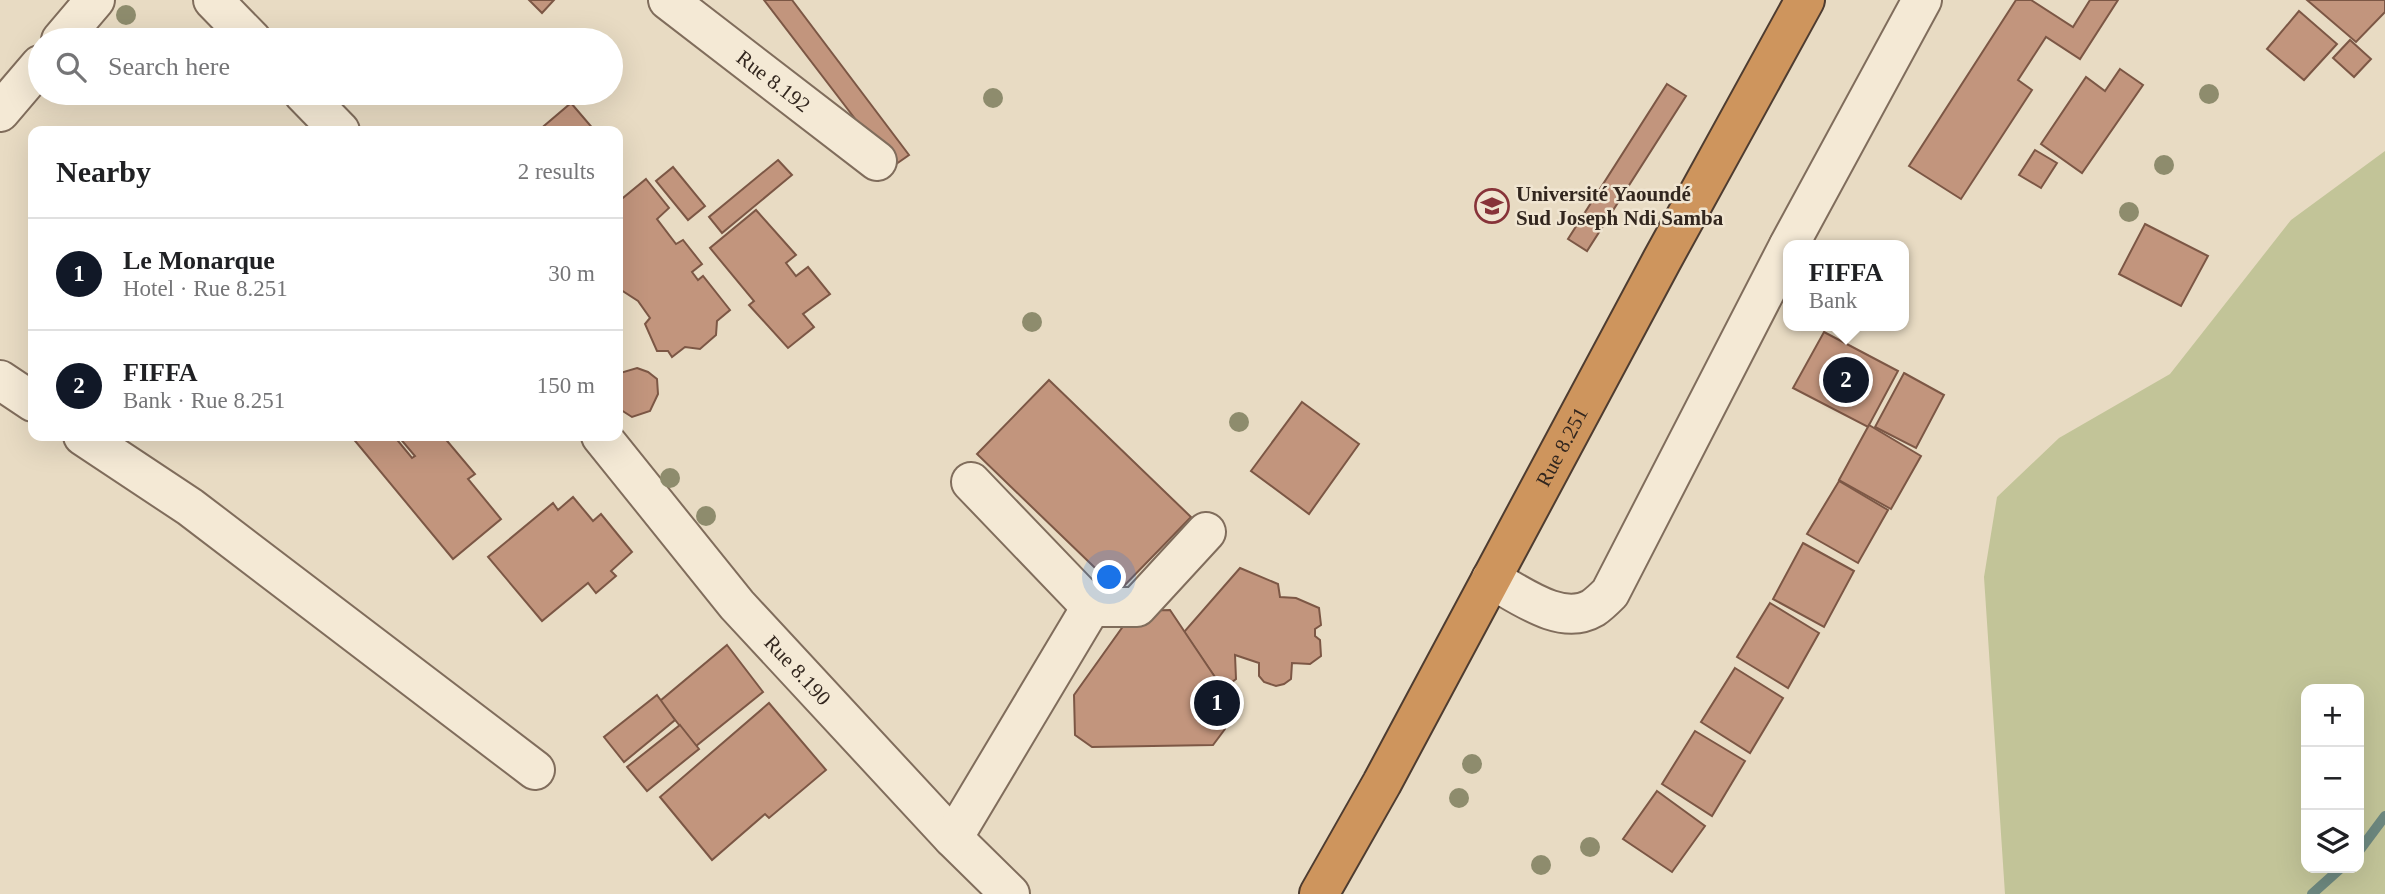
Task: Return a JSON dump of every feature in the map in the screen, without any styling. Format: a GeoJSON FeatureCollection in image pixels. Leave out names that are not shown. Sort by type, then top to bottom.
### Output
{"type":"FeatureCollection","features":[{"type":"Feature","properties":{"kind":"highway","name":"Rue 8.251"},"geometry":{"type":"LineString","coordinates":[[1319,894],[1382,783],[1805,0]]}},
{"type":"Feature","properties":{"kind":"street"},"geometry":{"type":"LineString","coordinates":[[71,28],[94,0]]}},
{"type":"Feature","properties":{"kind":"street"},"geometry":{"type":"LineString","coordinates":[[213,0],[240,28]]}},
{"type":"Feature","properties":{"kind":"street","name":"Rue 8.192"},"geometry":{"type":"LineString","coordinates":[[668,0],[877,161]]}},
{"type":"Feature","properties":{"kind":"street"},"geometry":{"type":"LineString","coordinates":[[1792,240],[1922,0]]}},
{"type":"Feature","properties":{"kind":"street"},"geometry":{"type":"LineString","coordinates":[[0,112],[28,79]]}},
{"type":"Feature","properties":{"kind":"street"},"geometry":{"type":"LineString","coordinates":[[315,105],[335,126]]}},
{"type":"Feature","properties":{"kind":"street"},"geometry":{"type":"LineString","coordinates":[[1491,579],[1554,611],[1573,613],[1592,609],[1610,593],[1783,258]]}},
{"type":"Feature","properties":{"kind":"street"},"geometry":{"type":"LineString","coordinates":[[0,380],[28,399]]}},
{"type":"Feature","properties":{"kind":"street"},"geometry":{"type":"LineString","coordinates":[[91,441],[190,507],[535,770]]}},
{"type":"Feature","properties":{"kind":"street","name":"Rue 8.190"},"geometry":{"type":"LineString","coordinates":[[605,441],[737,605],[953,838],[1010,894]]}},
{"type":"Feature","properties":{"kind":"street"},"geometry":{"type":"LineString","coordinates":[[971,482],[1091,607],[1137,607],[1206,532]]}},
{"type":"Feature","properties":{"kind":"street"},"geometry":{"type":"LineString","coordinates":[[953,838],[1091,607]]}},
{"type":"Feature","properties":{"kind":"green space"},"geometry":{"type":"Polygon","coordinates":[[[2385,151],[2385,894],[2005,894],[1984,577],[1997,497],[2059,438],[2170,374],[2291,220],[2385,151]]]}},
{"type":"Feature","properties":{"kind":"building"},"geometry":{"type":"Polygon","coordinates":[[[529,0],[554,0],[542,13],[529,0]]]}},
{"type":"Feature","properties":{"kind":"building"},"geometry":{"type":"Polygon","coordinates":[[[764,0],[792,0],[909,155],[892,167],[764,0]]]}},
{"type":"Feature","properties":{"kind":"building"},"geometry":{"type":"Polygon","coordinates":[[[2016,0],[2031,0],[2073,27],[2090,0],[2118,0],[2080,59],[2046,37],[2018,80],[2032,90],[1961,199],[1909,166],[2016,0]]]}},
{"type":"Feature","properties":{"kind":"building"},"geometry":{"type":"Polygon","coordinates":[[[2307,0],[2385,0],[2385,12],[2356,42],[2307,0]]]}},
{"type":"Feature","properties":{"kind":"building"},"geometry":{"type":"Polygon","coordinates":[[[2299,11],[2337,44],[2304,80],[2267,49],[2299,11]]]}},
{"type":"Feature","properties":{"kind":"building"},"geometry":{"type":"Polygon","coordinates":[[[2350,40],[2371,59],[2354,77],[2333,58],[2350,40]]]}},
{"type":"Feature","properties":{"kind":"building"},"geometry":{"type":"Polygon","coordinates":[[[2120,69],[2143,85],[2082,173],[2041,144],[2086,77],[2105,91],[2120,69]]]}},
{"type":"Feature","properties":{"kind":"building"},"geometry":{"type":"Polygon","coordinates":[[[1667,84],[1686,96],[1587,251],[1568,239],[1667,84]]]}},
{"type":"Feature","properties":{"kind":"building"},"geometry":{"type":"Polygon","coordinates":[[[569,105],[573,105],[591,126],[544,126],[569,105]]]}},
{"type":"Feature","properties":{"kind":"building"},"geometry":{"type":"Polygon","coordinates":[[[2035,150],[2057,163],[2041,188],[2019,175],[2035,150]]]}},
{"type":"Feature","properties":{"kind":"building"},"geometry":{"type":"Polygon","coordinates":[[[778,160],[792,175],[722,233],[709,217],[778,160]]]}},
{"type":"Feature","properties":{"kind":"building"},"geometry":{"type":"Polygon","coordinates":[[[673,167],[705,206],[688,220],[656,181],[673,167]]]}},
{"type":"Feature","properties":{"kind":"building"},"geometry":{"type":"Polygon","coordinates":[[[646,179],[669,208],[657,219],[676,244],[683,240],[702,264],[692,272],[698,280],[703,276],[730,310],[717,321],[716,335],[700,349],[685,347],[672,357],[668,351],[657,351],[645,324],[650,318],[638,301],[623,291],[623,198],[646,179]]]}},
{"type":"Feature","properties":{"kind":"building"},"geometry":{"type":"Polygon","coordinates":[[[756,210],[796,255],[786,263],[796,276],[808,267],[830,294],[803,314],[814,327],[788,348],[749,305],[754,301],[710,248],[756,210]]]}},
{"type":"Feature","properties":{"kind":"building"},"geometry":{"type":"Polygon","coordinates":[[[2145,224],[2208,256],[2181,306],[2119,274],[2145,224]]]}},
{"type":"Feature","properties":{"kind":"building"},"geometry":{"type":"Polygon","coordinates":[[[1824,332],[1898,371],[1868,427],[1793,388],[1824,332]]]}},
{"type":"Feature","properties":{"kind":"building"},"geometry":{"type":"Polygon","coordinates":[[[637,368],[657,379],[658,394],[650,411],[632,417],[623,411],[623,372],[637,368]]]}},
{"type":"Feature","properties":{"kind":"building"},"geometry":{"type":"Polygon","coordinates":[[[1904,373],[1944,395],[1916,448],[1875,427],[1904,373]]]}},
{"type":"Feature","properties":{"kind":"building"},"geometry":{"type":"Polygon","coordinates":[[[1049,380],[1191,517],[1119,591],[977,454],[1049,380]]]}},
{"type":"Feature","properties":{"kind":"building"},"geometry":{"type":"Polygon","coordinates":[[[1302,402],[1359,444],[1309,514],[1251,471],[1302,402]]]}},
{"type":"Feature","properties":{"kind":"building"},"geometry":{"type":"Polygon","coordinates":[[[1869,425],[1921,456],[1891,509],[1839,480],[1869,425]]]}},
{"type":"Feature","properties":{"kind":"building"},"geometry":{"type":"Polygon","coordinates":[[[355,441],[398,441],[412,458],[415,456],[402,441],[447,441],[475,474],[468,479],[501,519],[453,559],[355,441]]]}},
{"type":"Feature","properties":{"kind":"building"},"geometry":{"type":"Polygon","coordinates":[[[1839,481],[1888,510],[1858,563],[1807,534],[1839,481]]]}},
{"type":"Feature","properties":{"kind":"building"},"geometry":{"type":"Polygon","coordinates":[[[573,497],[593,521],[601,514],[632,552],[611,571],[616,576],[596,593],[588,583],[542,621],[488,557],[553,503],[558,510],[573,497]]]}},
{"type":"Feature","properties":{"kind":"building"},"geometry":{"type":"Polygon","coordinates":[[[1803,543],[1854,571],[1824,627],[1773,599],[1803,543]]]}},
{"type":"Feature","properties":{"kind":"building"},"geometry":{"type":"Polygon","coordinates":[[[1240,568],[1278,584],[1280,597],[1296,598],[1319,608],[1321,625],[1315,629],[1315,636],[1320,640],[1321,656],[1310,664],[1292,663],[1291,679],[1284,684],[1276,686],[1264,682],[1259,676],[1259,663],[1235,655],[1236,679],[1223,689],[1184,632],[1240,568]]]}},
{"type":"Feature","properties":{"kind":"building"},"geometry":{"type":"Polygon","coordinates":[[[1770,603],[1819,633],[1788,688],[1737,657],[1770,603]]]}},
{"type":"Feature","properties":{"kind":"building"},"geometry":{"type":"Polygon","coordinates":[[[1170,610],[1223,689],[1225,729],[1213,745],[1092,747],[1075,735],[1074,695],[1134,611],[1170,610]]]}},
{"type":"Feature","properties":{"kind":"building"},"geometry":{"type":"Polygon","coordinates":[[[727,645],[763,692],[696,746],[660,701],[727,645]]]}},
{"type":"Feature","properties":{"kind":"building"},"geometry":{"type":"Polygon","coordinates":[[[1735,668],[1783,698],[1750,753],[1701,722],[1735,668]]]}},
{"type":"Feature","properties":{"kind":"building"},"geometry":{"type":"Polygon","coordinates":[[[657,695],[675,720],[624,762],[604,737],[657,695]]]}},
{"type":"Feature","properties":{"kind":"building"},"geometry":{"type":"Polygon","coordinates":[[[769,703],[826,770],[769,818],[765,814],[712,860],[660,797],[769,703]]]}},
{"type":"Feature","properties":{"kind":"building"},"geometry":{"type":"Polygon","coordinates":[[[680,725],[699,749],[647,791],[627,767],[680,725]]]}},
{"type":"Feature","properties":{"kind":"building"},"geometry":{"type":"Polygon","coordinates":[[[1695,731],[1745,761],[1712,816],[1662,784],[1695,731]]]}},
{"type":"Feature","properties":{"kind":"building"},"geometry":{"type":"Polygon","coordinates":[[[1657,791],[1705,826],[1672,872],[1623,839],[1657,791]]]}},
{"type":"Feature","properties":{"kind":"waterway"},"geometry":{"type":"LineString","coordinates":[[2364,844],[2385,816]]}},
{"type":"Feature","properties":{"kind":"waterway"},"geometry":{"type":"LineString","coordinates":[[2312,894],[2335,873]]}},
{"type":"Feature","properties":{"kind":"place","name":"Université Yaoundé Sud Joseph Ndi Samba"},"geometry":{"type":"Point","coordinates":[1492,206]}},
{"type":"Feature","properties":{"kind":"place","name":"FIFFA"},"geometry":{"type":"Point","coordinates":[1846,380]}},
{"type":"Feature","properties":{"kind":"place","name":"Le Monarque"},"geometry":{"type":"Point","coordinates":[1217,703]}}]}
